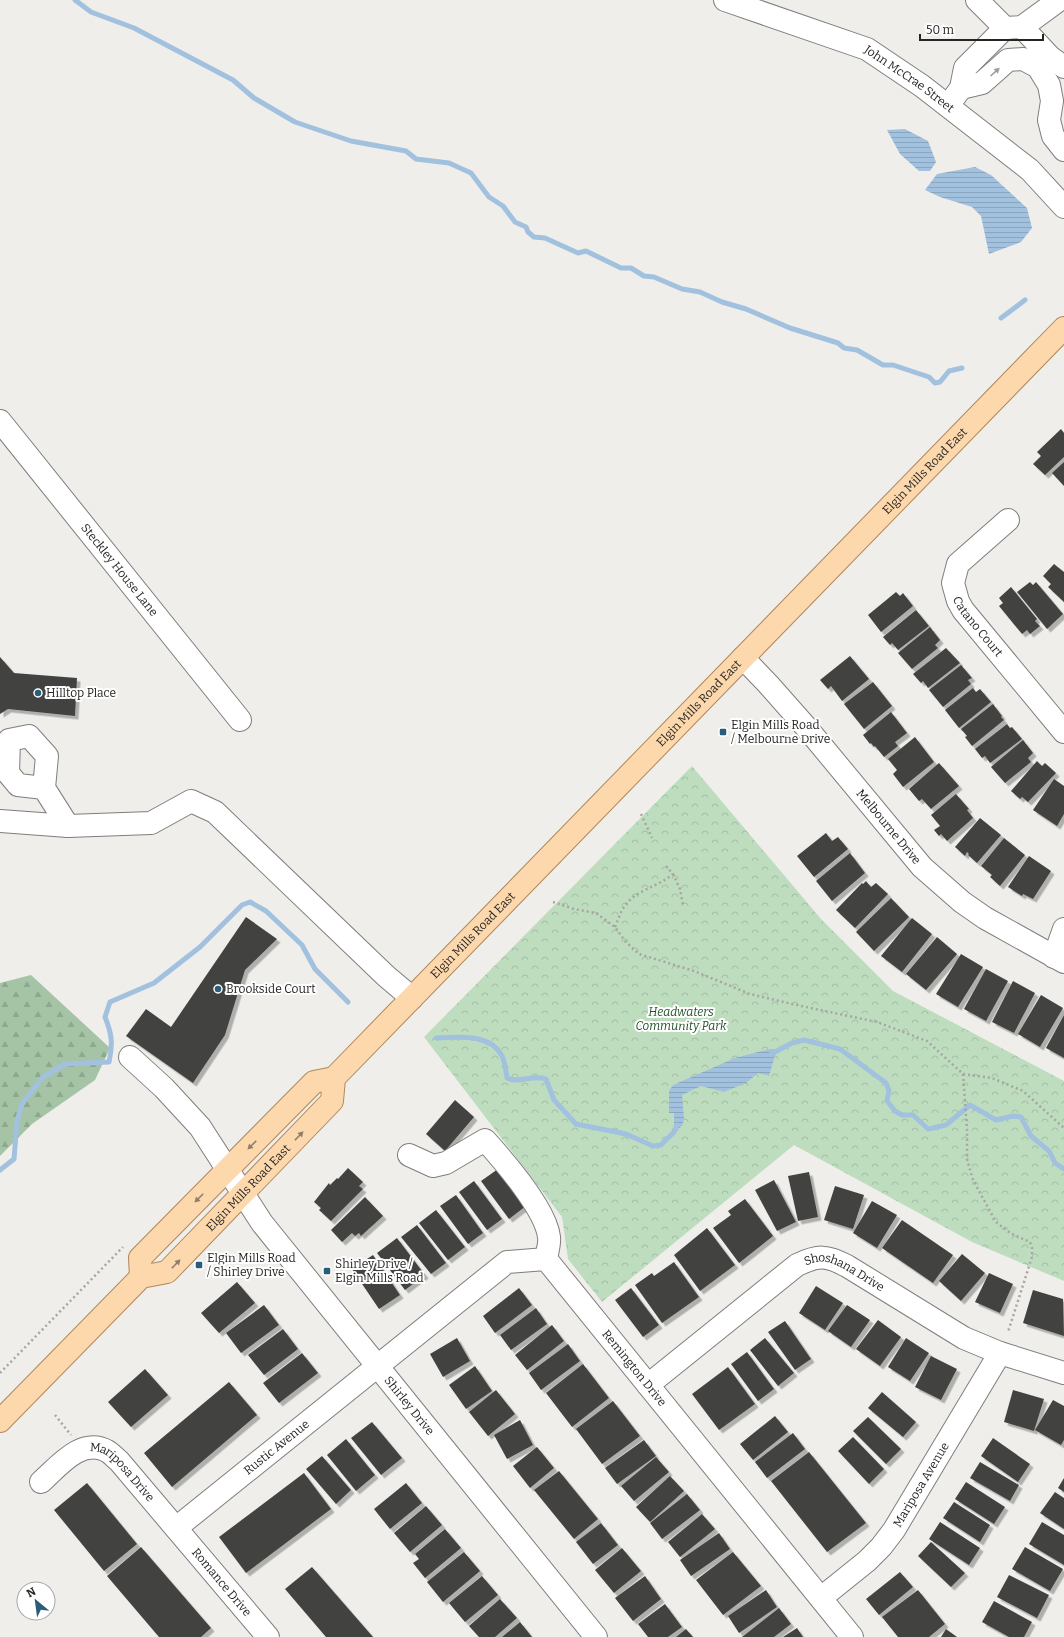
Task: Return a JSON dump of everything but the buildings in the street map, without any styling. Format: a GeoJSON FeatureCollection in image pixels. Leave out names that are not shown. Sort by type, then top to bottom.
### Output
{"type":"FeatureCollection","features":[{"type":"Feature","properties":{"kind":"main road","name":"Elgin Mills Road East"},"geometry":{"type":"LineString","coordinates":[[141,1277],[167,1272],[243,1194],[332,1101],[334,1078],[1064,328]]}},
{"type":"Feature","properties":{"kind":"main road"},"geometry":{"type":"LineString","coordinates":[[0,1421],[141,1277],[140,1258],[314,1082],[334,1078]]}},
{"type":"Feature","properties":{"kind":"street","name":"John McCrae Street"},"geometry":{"type":"LineString","coordinates":[[725,0],[867,49],[948,105],[1030,170],[1064,207]]}},
{"type":"Feature","properties":{"kind":"street"},"geometry":{"type":"LineString","coordinates":[[977,0],[1064,67]]}},
{"type":"Feature","properties":{"kind":"street"},"geometry":{"type":"LineString","coordinates":[[948,105],[960,88],[965,68],[1013,28],[1060,0]]}},
{"type":"Feature","properties":{"kind":"street"},"geometry":{"type":"LineString","coordinates":[[960,88],[982,83],[1008,60],[1023,59],[1038,67],[1049,85],[1052,101],[1049,120],[1053,136],[1064,150]]}},
{"type":"Feature","properties":{"kind":"street","name":"Steckley House Lane"},"geometry":{"type":"LineString","coordinates":[[0,421],[240,720]]}},
{"type":"Feature","properties":{"kind":"street","name":"Catano Court"},"geometry":{"type":"LineString","coordinates":[[1008,520],[958,564],[953,583],[954,592],[963,610],[1064,732]]}},
{"type":"Feature","properties":{"kind":"street","name":"Melbourne Drive"},"geometry":{"type":"LineString","coordinates":[[743,658],[806,727],[922,867],[962,902],[984,918],[1059,960]]}},
{"type":"Feature","properties":{"kind":"street"},"geometry":{"type":"LineString","coordinates":[[44,788],[68,826]]}},
{"type":"Feature","properties":{"kind":"street"},"geometry":{"type":"LineString","coordinates":[[0,821],[68,826],[151,823],[191,801],[215,812],[386,976],[412,998]]}},
{"type":"Feature","properties":{"kind":"street"},"geometry":{"type":"LineString","coordinates":[[1059,960],[1064,929]]}},
{"type":"Feature","properties":{"kind":"street","name":"Shirley Drive"},"geometry":{"type":"LineString","coordinates":[[130,1057],[164,1088],[200,1127],[217,1150],[227,1170],[262,1223],[596,1637]]}},
{"type":"Feature","properties":{"kind":"street"},"geometry":{"type":"LineString","coordinates":[[376,1365],[507,1262],[546,1259],[550,1238],[542,1215],[505,1161],[485,1140],[446,1164],[433,1166],[408,1155]]}},
{"type":"Feature","properties":{"kind":"street","name":"Shoshana Drive"},"geometry":{"type":"LineString","coordinates":[[648,1385],[797,1264],[810,1259],[822,1257],[834,1259],[847,1266],[964,1338],[1000,1353],[1064,1373]]}},
{"type":"Feature","properties":{"kind":"street","name":"Remington Drive"},"geometry":{"type":"LineString","coordinates":[[546,1259],[852,1637]]}},
{"type":"Feature","properties":{"kind":"street","name":"Mariposa Avenue"},"geometry":{"type":"LineString","coordinates":[[821,1598],[881,1547],[894,1530],[1000,1353]]}},
{"type":"Feature","properties":{"kind":"street","name":"Rustic Avenue"},"geometry":{"type":"LineString","coordinates":[[176,1528],[343,1394],[376,1365]]}},
{"type":"Feature","properties":{"kind":"street","name":"Mariposa Drive"},"geometry":{"type":"LineString","coordinates":[[41,1482],[74,1453],[94,1447],[108,1451],[119,1461],[176,1528]]}},
{"type":"Feature","properties":{"kind":"street","name":"Romance Drive"},"geometry":{"type":"LineString","coordinates":[[176,1528],[268,1637]]}},
{"type":"Feature","properties":{"kind":"path"},"geometry":{"type":"LineString","coordinates":[[641,814],[652,838]]}},
{"type":"Feature","properties":{"kind":"path"},"geometry":{"type":"LineString","coordinates":[[665,865],[673,874],[680,889],[683,905]]}},
{"type":"Feature","properties":{"kind":"path"},"geometry":{"type":"LineString","coordinates":[[615,927],[624,906],[631,899],[658,885],[673,874]]}},
{"type":"Feature","properties":{"kind":"path"},"geometry":{"type":"LineString","coordinates":[[553,902],[574,909],[596,913],[615,927],[625,941],[639,954],[694,971],[750,994],[877,1022],[927,1041],[963,1074],[992,1078],[1023,1091],[1064,1128]]}},
{"type":"Feature","properties":{"kind":"path"},"geometry":{"type":"LineString","coordinates":[[963,1074],[967,1129],[967,1160],[973,1180],[996,1222],[1010,1232],[1030,1242],[1032,1248],[1032,1257],[1008,1332]]}},
{"type":"Feature","properties":{"kind":"path"},"geometry":{"type":"LineString","coordinates":[[0,1372],[126,1244]]}},
{"type":"Feature","properties":{"kind":"path"},"geometry":{"type":"LineString","coordinates":[[55,1415],[74,1438]]}},
{"type":"Feature","properties":{"kind":"green space","name":"Headwaters Community Park"},"geometry":{"type":"Polygon","coordinates":[[[692,766],[821,919],[893,991],[1064,1081],[1064,1281],[972,1242],[794,1145],[602,1302],[568,1259],[562,1217],[424,1037],[692,766]]]}},
{"type":"Feature","properties":{"kind":"green space"},"geometry":{"type":"Polygon","coordinates":[[[31,975],[110,1048],[95,1080],[32,1124],[0,1156],[0,983],[31,975]]]}},
{"type":"Feature","properties":{"kind":"water"},"geometry":{"type":"Polygon","coordinates":[[[905,129],[928,141],[936,162],[930,171],[919,171],[900,154],[887,130],[905,129]]]}},
{"type":"Feature","properties":{"kind":"water"},"geometry":{"type":"Polygon","coordinates":[[[975,167],[991,175],[1027,208],[1032,228],[1021,242],[989,254],[981,216],[972,207],[940,197],[925,190],[937,174],[975,167]]]}},
{"type":"Feature","properties":{"kind":"water"},"geometry":{"type":"Polygon","coordinates":[[[775,1049],[776,1052],[769,1076],[758,1073],[746,1083],[724,1092],[701,1086],[682,1095],[684,1119],[682,1126],[674,1132],[674,1113],[669,1113],[669,1091],[673,1085],[735,1058],[775,1049]]]}},
{"type":"Feature","properties":{"kind":"waterway"},"geometry":{"type":"LineString","coordinates":[[75,0],[91,12],[134,28],[233,80],[254,98],[295,122],[351,141],[406,151],[416,159],[449,163],[471,173],[489,197],[503,206],[515,222],[526,227],[528,232],[534,237],[545,238],[578,253],[586,251],[621,268],[631,268],[644,276],[654,277],[682,289],[700,292],[722,302],[746,309],[790,328],[838,343],[844,348],[857,350],[883,365],[893,365],[929,377],[935,383],[940,382],[949,371],[962,368]]}},
{"type":"Feature","properties":{"kind":"waterway"},"geometry":{"type":"LineString","coordinates":[[1001,318],[1025,300]]}},
{"type":"Feature","properties":{"kind":"waterway"},"geometry":{"type":"LineString","coordinates":[[0,1170],[14,1159],[17,1121],[22,1104],[42,1078],[65,1064],[109,1062],[111,1039],[105,1017],[110,1002],[154,983],[200,947],[242,905],[250,902],[266,911],[302,945],[315,969],[348,1002]]}},
{"type":"Feature","properties":{"kind":"waterway"},"geometry":{"type":"LineString","coordinates":[[436,1038],[463,1037],[490,1043],[502,1056],[507,1078],[512,1080],[536,1078],[546,1079],[554,1100],[576,1124],[626,1134],[653,1146],[661,1145],[674,1132],[677,1125]]}},
{"type":"Feature","properties":{"kind":"waterway"},"geometry":{"type":"LineString","coordinates":[[771,1054],[792,1043],[804,1040],[840,1049],[886,1083],[889,1091],[887,1101],[895,1111],[902,1115],[913,1115],[928,1129],[946,1125],[970,1105],[996,1120],[1013,1116],[1021,1117],[1031,1136],[1049,1151],[1055,1163],[1064,1169]]}},
{"type":"Feature","properties":{"kind":"place","name":"Hilltop Place"},"geometry":{"type":"Point","coordinates":[38,693]}},
{"type":"Feature","properties":{"kind":"place","name":"Elgin Mills Road / Melbourne Drive"},"geometry":{"type":"Point","coordinates":[723,732]}},
{"type":"Feature","properties":{"kind":"place","name":"Brookside Court"},"geometry":{"type":"Point","coordinates":[218,989]}},
{"type":"Feature","properties":{"kind":"place","name":"Elgin Mills Road / Shirley Drive"},"geometry":{"type":"Point","coordinates":[199,1265]}},
{"type":"Feature","properties":{"kind":"place","name":"Shirley Drive / Elgin Mills Road"},"geometry":{"type":"Point","coordinates":[327,1271]}}]}
